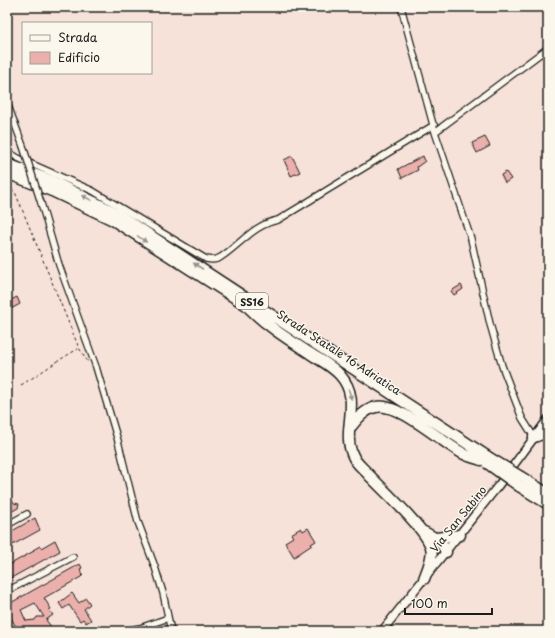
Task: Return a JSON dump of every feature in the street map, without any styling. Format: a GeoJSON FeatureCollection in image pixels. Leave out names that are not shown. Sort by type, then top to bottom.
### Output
{"type":"FeatureCollection","features":[{"type":"Feature","properties":{"kind":"highway","name":"Strada Statale 16 Adriatica"},"geometry":{"type":"LineString","coordinates":[[7,164],[52,181],[116,213],[485,460]]}},
{"type":"Feature","properties":{"kind":"highway","name":"Strada Statale 16 Adriatica"},"geometry":{"type":"LineString","coordinates":[[7,173],[52,190],[113,220],[485,460],[520,481],[548,494]]}},
{"type":"Feature","properties":{"kind":"highway"},"geometry":{"type":"LineString","coordinates":[[248,307],[263,322],[340,374],[350,391],[352,400],[348,442],[354,459],[433,543],[443,545],[446,552]]}},
{"type":"Feature","properties":{"kind":"highway"},"geometry":{"type":"LineString","coordinates":[[350,428],[361,415],[368,410],[376,407],[391,408],[464,454],[485,460]]}},
{"type":"Feature","properties":{"kind":"highway"},"geometry":{"type":"LineString","coordinates":[[534,437],[548,432]]}},
{"type":"Feature","properties":{"kind":"highway"},"geometry":{"type":"LineString","coordinates":[[520,481],[548,488]]}},
{"type":"Feature","properties":{"kind":"highway","name":"Strada Statale 16 Adriatica"},"geometry":{"type":"LineString","coordinates":[[520,481],[548,504]]}},
{"type":"Feature","properties":{"kind":"highway"},"geometry":{"type":"LineString","coordinates":[[433,543],[460,535]]}},
{"type":"Feature","properties":{"kind":"highway"},"geometry":{"type":"LineString","coordinates":[[424,579],[432,557],[433,543]]}},
{"type":"Feature","properties":{"kind":"street"},"geometry":{"type":"LineString","coordinates":[[401,7],[435,132],[470,239],[490,324],[502,366],[522,418],[534,437]]}},
{"type":"Feature","properties":{"kind":"street"},"geometry":{"type":"LineString","coordinates":[[435,132],[548,48]]}},
{"type":"Feature","properties":{"kind":"street"},"geometry":{"type":"LineString","coordinates":[[7,103],[59,265],[96,367],[118,441],[138,522],[155,567],[171,631]]}},
{"type":"Feature","properties":{"kind":"street"},"geometry":{"type":"LineString","coordinates":[[7,151],[18,158],[93,191],[206,259],[212,260],[221,258],[260,226],[278,220],[434,125]]}},
{"type":"Feature","properties":{"kind":"street","name":"Via San Sabino"},"geometry":{"type":"LineString","coordinates":[[382,631],[460,535],[548,419]]}},
{"type":"Feature","properties":{"kind":"street"},"geometry":{"type":"LineString","coordinates":[[7,525],[27,514]]}},
{"type":"Feature","properties":{"kind":"street"},"geometry":{"type":"LineString","coordinates":[[7,592],[73,557]]}},
{"type":"Feature","properties":{"kind":"street"},"geometry":{"type":"LineString","coordinates":[[123,631],[140,628],[168,618]]}},
{"type":"Feature","properties":{"kind":"path"},"geometry":{"type":"LineString","coordinates":[[7,185],[15,192],[79,348],[89,365],[96,367]]}},
{"type":"Feature","properties":{"kind":"path"},"geometry":{"type":"LineString","coordinates":[[21,385],[47,370],[52,364],[79,348]]}},
{"type":"Feature","properties":{"kind":"building"},"geometry":{"type":"Polygon","coordinates":[[[485,137],[490,146],[477,153],[472,143],[485,137]]]}},
{"type":"Feature","properties":{"kind":"building"},"geometry":{"type":"Polygon","coordinates":[[[292,156],[300,172],[291,176],[284,160],[292,156]]]}},
{"type":"Feature","properties":{"kind":"building"},"geometry":{"type":"Polygon","coordinates":[[[423,156],[425,161],[417,167],[418,170],[402,178],[398,169],[423,156]]]}},
{"type":"Feature","properties":{"kind":"building"},"geometry":{"type":"Polygon","coordinates":[[[506,172],[511,179],[505,183],[501,175],[506,172]]]}},
{"type":"Feature","properties":{"kind":"building"},"geometry":{"type":"Polygon","coordinates":[[[461,285],[463,289],[454,295],[451,291],[461,285]]]}},
{"type":"Feature","properties":{"kind":"building"},"geometry":{"type":"Polygon","coordinates":[[[17,297],[20,304],[9,310],[7,302],[17,297]]]}},
{"type":"Feature","properties":{"kind":"building"},"geometry":{"type":"Polygon","coordinates":[[[11,499],[14,503],[19,504],[18,508],[7,514],[7,501],[11,499]]]}},
{"type":"Feature","properties":{"kind":"building"},"geometry":{"type":"Polygon","coordinates":[[[35,518],[40,530],[7,548],[7,534],[35,518]]]}},
{"type":"Feature","properties":{"kind":"building"},"geometry":{"type":"Polygon","coordinates":[[[301,528],[303,531],[308,528],[316,541],[294,557],[285,542],[293,537],[291,534],[301,528]]]}},
{"type":"Feature","properties":{"kind":"building"},"geometry":{"type":"Polygon","coordinates":[[[55,540],[60,551],[11,578],[7,566],[40,546],[41,548],[55,540]]]}},
{"type":"Feature","properties":{"kind":"building"},"geometry":{"type":"Polygon","coordinates":[[[80,564],[82,568],[80,569],[83,575],[81,577],[44,598],[53,615],[46,620],[52,628],[30,627],[32,631],[18,631],[7,610],[7,605],[80,564]],[[35,603],[21,610],[26,621],[35,620],[37,617],[44,617],[35,603]]]}},
{"type":"Feature","properties":{"kind":"building"},"geometry":{"type":"Polygon","coordinates":[[[72,593],[79,603],[86,598],[90,604],[84,609],[91,620],[86,623],[83,619],[80,621],[69,605],[63,609],[59,603],[72,593]]]}}]}
